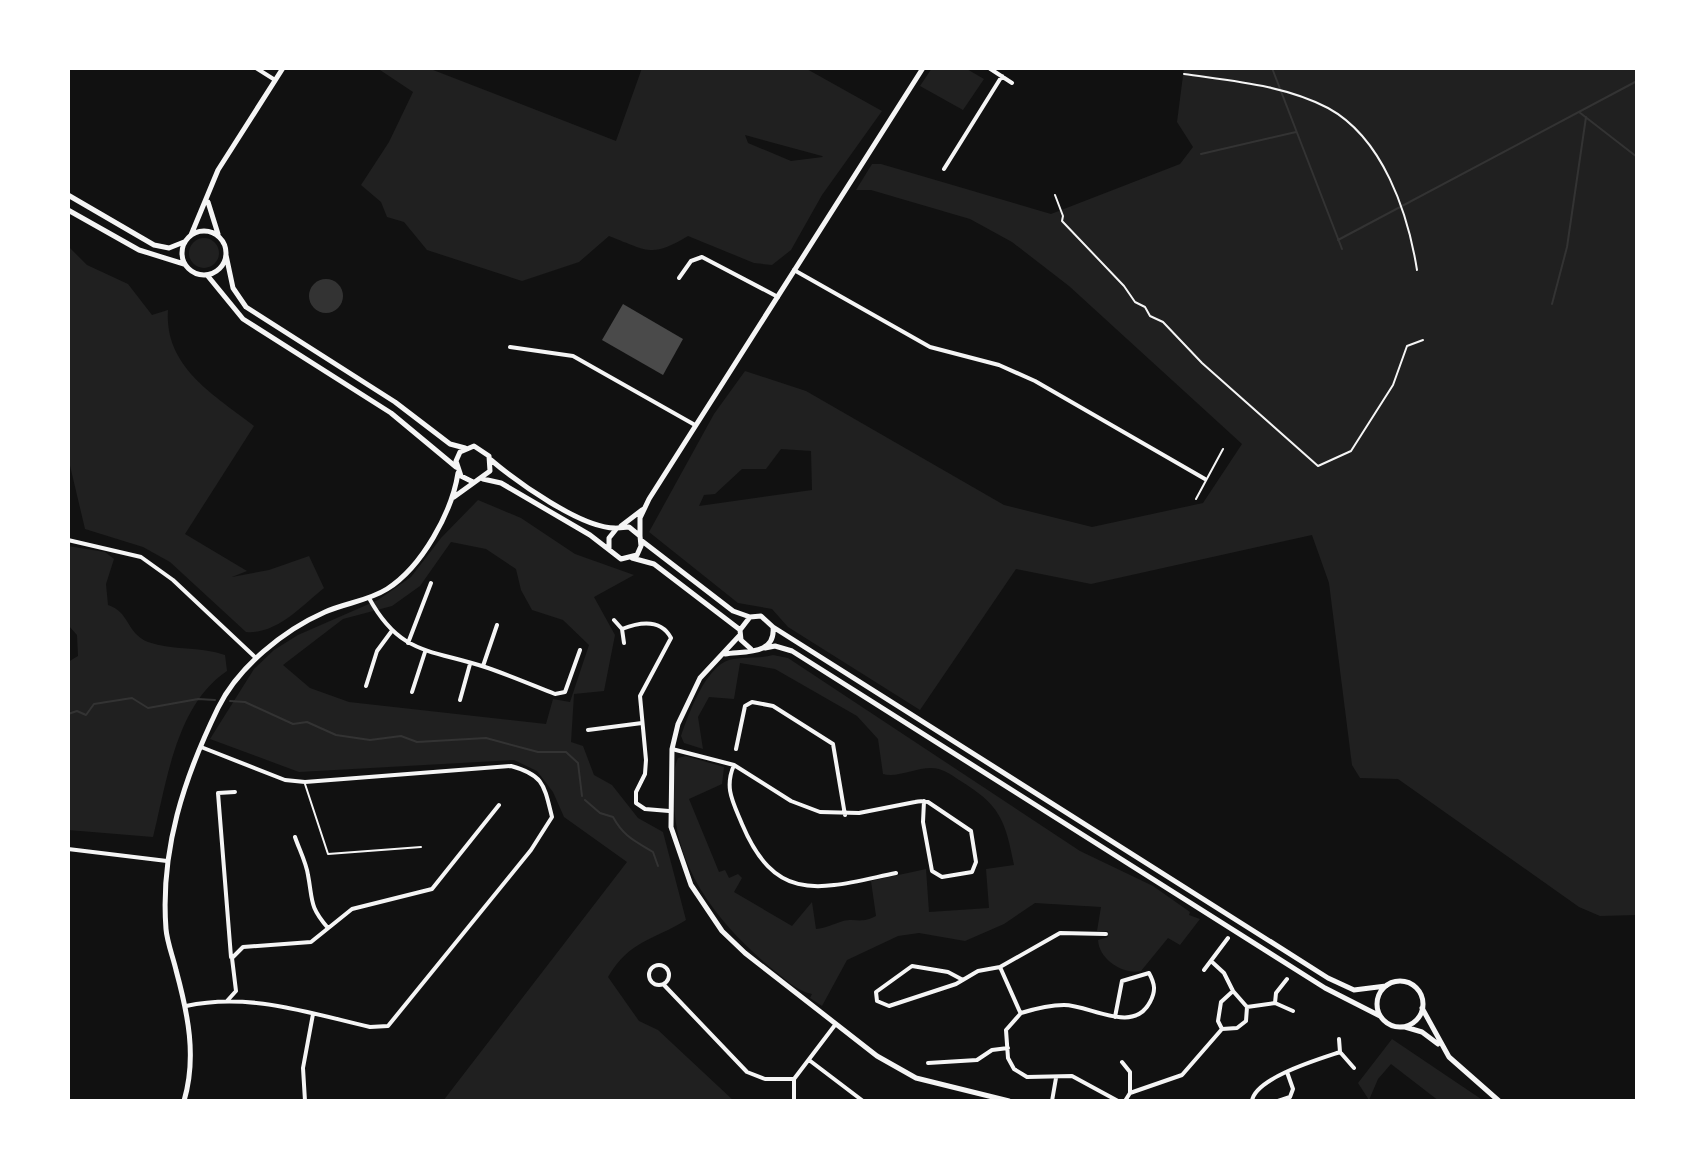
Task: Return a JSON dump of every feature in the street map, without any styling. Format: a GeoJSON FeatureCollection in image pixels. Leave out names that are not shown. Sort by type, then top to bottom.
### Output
{"type":"FeatureCollection","features":[{"type":"Feature","properties":{"kind":"street"},"geometry":{"type":"LineString","coordinates":[[256,68],[275,80]]}},
{"type":"Feature","properties":{"kind":"street"},"geometry":{"type":"LineString","coordinates":[[68,195],[154,245],[169,248],[185,241],[207,201],[218,170],[283,68]]}},
{"type":"Feature","properties":{"kind":"street"},"geometry":{"type":"LineString","coordinates":[[609,549],[609,538],[643,510],[923,68]]}},
{"type":"Feature","properties":{"kind":"street"},"geometry":{"type":"LineString","coordinates":[[989,68],[1012,83]]}},
{"type":"Feature","properties":{"kind":"street"},"geometry":{"type":"LineString","coordinates":[[944,169],[1002,76]]}},
{"type":"Feature","properties":{"kind":"street"},"geometry":{"type":"LineString","coordinates":[[207,201],[226,255],[233,288],[252,312],[402,407],[450,444],[465,448],[479,447],[491,460],[601,527],[634,529],[641,538],[733,611],[766,618],[773,627],[1328,978],[1354,990],[1386,986],[1396,981],[1411,984],[1421,995],[1422,1008],[1442,1048]]}},
{"type":"Feature","properties":{"kind":"street"},"geometry":{"type":"LineString","coordinates":[[68,210],[139,250],[185,265],[193,273],[207,275],[218,271],[226,255]]}},
{"type":"Feature","properties":{"kind":"street"},"geometry":{"type":"LineString","coordinates":[[191,235],[205,231],[219,236]]}},
{"type":"Feature","properties":{"kind":"street"},"geometry":{"type":"LineString","coordinates":[[185,241],[182,253],[185,265]]}},
{"type":"Feature","properties":{"kind":"street"},"geometry":{"type":"LineString","coordinates":[[679,278],[691,261],[702,257],[778,297]]}},
{"type":"Feature","properties":{"kind":"street"},"geometry":{"type":"LineString","coordinates":[[794,270],[930,347],[999,365],[1035,381],[1205,479]]}},
{"type":"Feature","properties":{"kind":"street"},"geometry":{"type":"LineString","coordinates":[[207,275],[243,319],[391,413],[473,482]]}},
{"type":"Feature","properties":{"kind":"street"},"geometry":{"type":"LineString","coordinates":[[510,347],[573,356],[695,425]]}},
{"type":"Feature","properties":{"kind":"street"},"geometry":{"type":"LineString","coordinates":[[452,500],[457,456],[465,448]]}},
{"type":"Feature","properties":{"kind":"street"},"geometry":{"type":"LineString","coordinates":[[483,479],[490,471],[491,460]]}},
{"type":"Feature","properties":{"kind":"street"},"geometry":{"type":"LineString","coordinates":[[184,1101],[192,1055],[186,1006],[166,931],[167,861],[184,786],[220,703],[256,658],[324,612],[388,589],[414,565],[452,500],[473,482],[483,479],[501,483],[621,559],[632,558],[654,564],[740,632],[751,649]]}},
{"type":"Feature","properties":{"kind":"street"},"geometry":{"type":"LineString","coordinates":[[632,558],[640,551],[643,510]]}},
{"type":"Feature","properties":{"kind":"street"},"geometry":{"type":"LineString","coordinates":[[68,540],[141,557],[173,580],[256,658]]}},
{"type":"Feature","properties":{"kind":"street"},"geometry":{"type":"LineString","coordinates":[[408,643],[431,583]]}},
{"type":"Feature","properties":{"kind":"street"},"geometry":{"type":"LineString","coordinates":[[369,598],[391,632],[425,652],[483,666],[555,694],[565,692],[580,650]]}},
{"type":"Feature","properties":{"kind":"street"},"geometry":{"type":"LineString","coordinates":[[750,617],[724,654],[711,663],[700,678],[678,724],[672,749],[671,827],[691,885],[722,931],[835,1025],[906,1073],[972,1098],[1009,1101]]}},
{"type":"Feature","properties":{"kind":"street"},"geometry":{"type":"LineString","coordinates":[[614,620],[622,629],[624,643]]}},
{"type":"Feature","properties":{"kind":"street"},"geometry":{"type":"LineString","coordinates":[[622,629],[641,622],[653,624],[665,629],[671,638],[643,686],[642,723],[646,760],[645,774],[636,792],[636,803],[645,809],[669,811]]}},
{"type":"Feature","properties":{"kind":"street"},"geometry":{"type":"LineString","coordinates":[[483,666],[497,625]]}},
{"type":"Feature","properties":{"kind":"street"},"geometry":{"type":"LineString","coordinates":[[765,648],[772,641],[773,627]]}},
{"type":"Feature","properties":{"kind":"street"},"geometry":{"type":"LineString","coordinates":[[366,686],[377,651],[391,632]]}},
{"type":"Feature","properties":{"kind":"street"},"geometry":{"type":"LineString","coordinates":[[724,654],[775,646],[792,651],[1325,988],[1380,1016],[1392,1026],[1422,1032],[1499,1101]]}},
{"type":"Feature","properties":{"kind":"street"},"geometry":{"type":"LineString","coordinates":[[412,692],[425,652]]}},
{"type":"Feature","properties":{"kind":"street"},"geometry":{"type":"LineString","coordinates":[[460,700],[470,664]]}},
{"type":"Feature","properties":{"kind":"street"},"geometry":{"type":"LineString","coordinates":[[736,749],[745,706],[759,702],[773,706],[833,744],[845,815]]}},
{"type":"Feature","properties":{"kind":"street"},"geometry":{"type":"LineString","coordinates":[[588,730],[642,723]]}},
{"type":"Feature","properties":{"kind":"street"},"geometry":{"type":"LineString","coordinates":[[186,1006],[247,1000],[370,1027],[388,1026],[531,850],[552,817],[544,783],[528,771],[511,766],[305,782],[285,780],[201,747]]}},
{"type":"Feature","properties":{"kind":"street"},"geometry":{"type":"LineString","coordinates":[[672,749],[734,765],[791,801],[820,812],[845,815],[924,801],[971,831],[976,862],[972,872],[942,877],[932,871],[923,822],[924,801]]}},
{"type":"Feature","properties":{"kind":"street"},"geometry":{"type":"LineString","coordinates":[[734,765],[728,783],[730,796],[753,850],[765,865],[807,888],[896,873]]}},
{"type":"Feature","properties":{"kind":"street"},"geometry":{"type":"LineString","coordinates":[[227,1001],[236,991],[218,793],[235,792]]}},
{"type":"Feature","properties":{"kind":"street"},"geometry":{"type":"LineString","coordinates":[[232,958],[243,947],[311,942],[352,909],[432,889],[499,805]]}},
{"type":"Feature","properties":{"kind":"street"},"geometry":{"type":"LineString","coordinates":[[295,837],[308,874],[309,899],[314,912],[328,928]]}},
{"type":"Feature","properties":{"kind":"street"},"geometry":{"type":"LineString","coordinates":[[68,849],[167,861]]}},
{"type":"Feature","properties":{"kind":"street"},"geometry":{"type":"LineString","coordinates":[[963,980],[948,972],[912,966],[876,992],[877,1001],[889,1006],[963,980],[978,971],[1000,967],[1060,933],[1106,934]]}},
{"type":"Feature","properties":{"kind":"street"},"geometry":{"type":"LineString","coordinates":[[1204,970],[1228,938]]}},
{"type":"Feature","properties":{"kind":"street"},"geometry":{"type":"LineString","coordinates":[[1130,1093],[1182,1075],[1222,1029],[1237,1028],[1246,1021],[1247,1007],[1233,991],[1224,973],[1211,961]]}},
{"type":"Feature","properties":{"kind":"street"},"geometry":{"type":"LineString","coordinates":[[664,985],[669,978],[667,970],[659,963],[648,972],[650,979],[664,985],[747,1072],[765,1079],[794,1079]]}},
{"type":"Feature","properties":{"kind":"street"},"geometry":{"type":"LineString","coordinates":[[1000,967],[1021,1013]]}},
{"type":"Feature","properties":{"kind":"street"},"geometry":{"type":"LineString","coordinates":[[1115,1017],[1122,981],[1149,973],[1155,985],[1147,1009],[1127,1019],[1115,1017],[1087,1008],[1063,1005],[1021,1013],[1006,1030],[1014,1069],[1027,1077],[1072,1076],[1118,1101]]}},
{"type":"Feature","properties":{"kind":"street"},"geometry":{"type":"LineString","coordinates":[[1275,1003],[1276,993],[1287,979]]}},
{"type":"Feature","properties":{"kind":"street"},"geometry":{"type":"LineString","coordinates":[[1380,1016],[1378,998],[1386,986]]}},
{"type":"Feature","properties":{"kind":"street"},"geometry":{"type":"LineString","coordinates":[[1222,1029],[1218,1021],[1221,1002],[1233,991]]}},
{"type":"Feature","properties":{"kind":"street"},"geometry":{"type":"LineString","coordinates":[[1247,1007],[1275,1003],[1293,1011]]}},
{"type":"Feature","properties":{"kind":"street"},"geometry":{"type":"LineString","coordinates":[[1405,1027],[1416,1020],[1422,1008]]}},
{"type":"Feature","properties":{"kind":"street"},"geometry":{"type":"LineString","coordinates":[[305,1101],[303,1068],[313,1014]]}},
{"type":"Feature","properties":{"kind":"street"},"geometry":{"type":"LineString","coordinates":[[794,1101],[794,1079],[835,1025]]}},
{"type":"Feature","properties":{"kind":"street"},"geometry":{"type":"LineString","coordinates":[[1339,1039],[1340,1052],[1354,1068]]}},
{"type":"Feature","properties":{"kind":"street"},"geometry":{"type":"LineString","coordinates":[[928,1063],[977,1060],[992,1050],[1008,1048]]}},
{"type":"Feature","properties":{"kind":"street"},"geometry":{"type":"LineString","coordinates":[[1252,1101],[1256,1089],[1287,1072],[1340,1052]]}},
{"type":"Feature","properties":{"kind":"street"},"geometry":{"type":"LineString","coordinates":[[809,1060],[863,1101]]}},
{"type":"Feature","properties":{"kind":"street"},"geometry":{"type":"LineString","coordinates":[[1125,1101],[1130,1093],[1128,1067],[1133,1061]]}},
{"type":"Feature","properties":{"kind":"street"},"geometry":{"type":"LineString","coordinates":[[1122,1062],[1128,1067]]}},
{"type":"Feature","properties":{"kind":"street"},"geometry":{"type":"LineString","coordinates":[[1278,1101],[1290,1097],[1293,1089],[1287,1072]]}},
{"type":"Feature","properties":{"kind":"street"},"geometry":{"type":"LineString","coordinates":[[1052,1101],[1056,1078]]}},
{"type":"Feature","properties":{"kind":"lane"},"geometry":{"type":"LineString","coordinates":[[1196,499],[1223,449]]}},
{"type":"Feature","properties":{"kind":"lane"},"geometry":{"type":"LineString","coordinates":[[305,782],[328,854],[421,847]]}},
{"type":"Feature","properties":{"kind":"path"},"geometry":{"type":"LineString","coordinates":[[1184,74],[1293,94],[1327,108],[1347,121],[1387,174],[1403,210],[1417,270]]}},
{"type":"Feature","properties":{"kind":"path"},"geometry":{"type":"LineString","coordinates":[[1055,195],[1062,221],[1124,286],[1135,302],[1163,322],[1202,363],[1318,466],[1351,451],[1393,385],[1407,346],[1423,340]]}},
{"type":"Feature","properties":{"kind":"shaded area"},"geometry":{"type":"Polygon","coordinates":[[[377,68],[428,68],[616,141],[642,68],[805,68],[882,111],[822,195],[791,250],[772,265],[754,263],[688,236],[666,247],[649,250],[609,236],[579,262],[522,281],[427,250],[404,222],[387,217],[381,202],[361,185],[389,142],[413,92],[377,68]],[[745,135],[748,143],[791,161],[822,156],[745,135]]]}},
{"type":"Feature","properties":{"kind":"shaded area"},"geometry":{"type":"Polygon","coordinates":[[[932,68],[965,68],[984,79],[963,110],[920,86],[932,68]]]}},
{"type":"Feature","properties":{"kind":"shaded area"},"geometry":{"type":"Polygon","coordinates":[[[1184,68],[1637,68],[1637,915],[1600,916],[1579,907],[1398,779],[1360,778],[1352,765],[1329,583],[1312,535],[1091,584],[1016,569],[920,710],[788,627],[772,609],[738,603],[649,532],[714,414],[745,371],[806,391],[1004,505],[1092,527],[1203,503],[1242,444],[1069,286],[1012,242],[970,219],[871,190],[856,190],[872,164],[881,164],[1051,214],[1180,164],[1193,147],[1177,122],[1184,68]],[[781,449],[766,469],[742,469],[715,494],[704,495],[699,506],[812,490],[811,451],[781,449]]]}},
{"type":"Feature","properties":{"kind":"shaded area"},"geometry":{"type":"Polygon","coordinates":[[[204,238],[215,242],[219,253],[215,264],[204,268],[193,264],[189,253],[193,242],[204,238]]]}},
{"type":"Feature","properties":{"kind":"shaded area"},"geometry":{"type":"Polygon","coordinates":[[[68,246],[87,265],[128,284],[152,315],[168,310],[174,348],[183,364],[208,391],[254,426],[185,534],[247,571],[232,577],[269,570],[309,556],[324,588],[278,624],[257,632],[246,632],[170,562],[143,547],[85,529],[68,457],[68,246]]]}},
{"type":"Feature","properties":{"kind":"shaded area"},"geometry":{"type":"Polygon","coordinates":[[[326,279],[338,284],[343,296],[338,308],[326,313],[314,308],[309,296],[314,284],[326,279]]]}},
{"type":"Feature","properties":{"kind":"shaded area"},"geometry":{"type":"Polygon","coordinates":[[[478,500],[521,518],[575,554],[634,575],[594,597],[615,635],[604,691],[574,694],[571,742],[583,746],[594,775],[612,785],[638,818],[663,832],[686,920],[633,948],[608,977],[639,1021],[658,1030],[734,1101],[443,1101],[627,862],[564,817],[553,792],[537,771],[514,760],[299,772],[210,739],[254,669],[274,650],[298,635],[378,600],[411,577],[441,538],[478,500]],[[451,542],[420,586],[392,606],[343,619],[283,665],[310,688],[349,702],[546,724],[553,699],[570,702],[589,645],[563,620],[532,610],[521,590],[516,569],[486,549],[451,542]]]}},
{"type":"Feature","properties":{"kind":"shaded area"},"geometry":{"type":"Polygon","coordinates":[[[68,546],[105,552],[114,559],[106,584],[108,605],[120,612],[141,638],[157,645],[225,655],[227,671],[196,703],[176,746],[153,837],[68,830],[68,662],[78,656],[77,635],[68,625],[68,546]]]}},
{"type":"Feature","properties":{"kind":"shaded area"},"geometry":{"type":"Polygon","coordinates":[[[773,655],[788,658],[1080,851],[1153,886],[1190,912],[1189,915],[1200,919],[1180,945],[1168,938],[1141,971],[1134,972],[1108,960],[1099,947],[1098,940],[1108,937],[1108,931],[1097,931],[1101,907],[1035,903],[1004,924],[965,941],[919,933],[898,936],[847,960],[822,1006],[810,998],[812,994],[790,984],[752,951],[702,892],[681,846],[676,822],[674,781],[678,758],[686,756],[724,767],[722,784],[689,799],[719,872],[725,870],[729,878],[738,874],[742,878],[734,892],[792,926],[812,902],[816,929],[876,916],[871,881],[926,869],[929,912],[989,908],[986,869],[1014,865],[1003,824],[984,797],[939,769],[883,774],[878,739],[857,716],[775,669],[740,663],[734,699],[709,697],[698,717],[703,749],[684,743],[681,736],[689,715],[713,671],[729,660],[773,655]]]}},
{"type":"Feature","properties":{"kind":"shaded area"},"geometry":{"type":"Polygon","coordinates":[[[1392,1039],[1484,1101],[1439,1101],[1391,1064],[1378,1079],[1369,1100],[1358,1083],[1392,1039]]]}},
{"type":"Feature","properties":{"kind":"building"},"geometry":{"type":"Polygon","coordinates":[[[623,304],[683,339],[663,375],[602,340],[623,304]]]}},
{"type":"Feature","properties":{"kind":"waterway"},"geometry":{"type":"LineString","coordinates":[[1272,68],[1342,249]]}},
{"type":"Feature","properties":{"kind":"waterway"},"geometry":{"type":"LineString","coordinates":[[1338,240],[1637,81]]}},
{"type":"Feature","properties":{"kind":"waterway"},"geometry":{"type":"LineString","coordinates":[[1579,112],[1637,157]]}},
{"type":"Feature","properties":{"kind":"waterway"},"geometry":{"type":"LineString","coordinates":[[1552,304],[1567,247],[1586,117]]}},
{"type":"Feature","properties":{"kind":"waterway"},"geometry":{"type":"LineString","coordinates":[[1201,154],[1296,132]]}},
{"type":"Feature","properties":{"kind":"waterway"},"geometry":{"type":"LineString","coordinates":[[68,714],[77,711],[86,715],[94,704],[132,698],[148,708],[198,699],[215,700]]}},
{"type":"Feature","properties":{"kind":"waterway"},"geometry":{"type":"LineString","coordinates":[[230,701],[245,702],[293,724],[307,722],[336,735],[370,740],[401,736],[417,742],[486,738],[538,752],[566,752],[578,763],[582,796]]}},
{"type":"Feature","properties":{"kind":"waterway"},"geometry":{"type":"LineString","coordinates":[[585,800],[600,813],[613,817],[626,834],[653,852],[658,866]]}}]}
